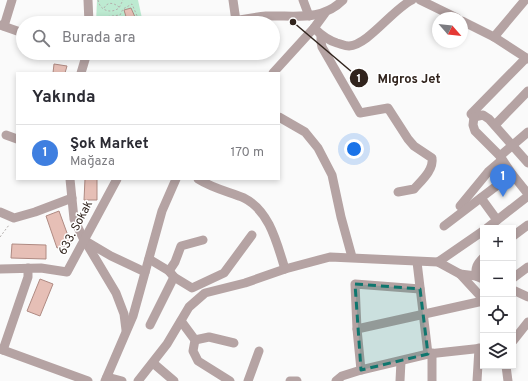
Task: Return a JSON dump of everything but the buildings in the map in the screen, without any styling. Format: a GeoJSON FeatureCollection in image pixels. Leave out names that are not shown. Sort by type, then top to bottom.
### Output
{"type":"FeatureCollection","features":[{"type":"Feature","properties":{"kind":"street"},"geometry":{"type":"LineString","coordinates":[[12,0],[2,26],[16,31]]}},
{"type":"Feature","properties":{"kind":"street"},"geometry":{"type":"LineString","coordinates":[[88,0],[89,16]]}},
{"type":"Feature","properties":{"kind":"street"},"geometry":{"type":"LineString","coordinates":[[233,0],[235,16]]}},
{"type":"Feature","properties":{"kind":"street"},"geometry":{"type":"LineString","coordinates":[[303,0],[309,16]]}},
{"type":"Feature","properties":{"kind":"street"},"geometry":{"type":"LineString","coordinates":[[274,72],[314,28],[325,13],[343,0]]}},
{"type":"Feature","properties":{"kind":"street"},"geometry":{"type":"LineString","coordinates":[[314,28],[322,36],[342,45],[355,45],[363,41],[400,8],[412,0]]}},
{"type":"Feature","properties":{"kind":"street"},"geometry":{"type":"LineString","coordinates":[[420,0],[445,12]]}},
{"type":"Feature","properties":{"kind":"street"},"geometry":{"type":"LineString","coordinates":[[494,37],[525,0]]}},
{"type":"Feature","properties":{"kind":"street"},"geometry":{"type":"LineString","coordinates":[[265,16],[309,16],[325,13]]}},
{"type":"Feature","properties":{"kind":"street"},"geometry":{"type":"LineString","coordinates":[[468,24],[494,37],[527,58],[472,113],[474,117],[472,125],[475,132],[501,158],[528,195],[491,225]]}},
{"type":"Feature","properties":{"kind":"street"},"geometry":{"type":"LineString","coordinates":[[322,36],[322,47],[360,113],[388,108],[414,146],[432,158],[431,168],[414,189],[398,192]]}},
{"type":"Feature","properties":{"kind":"street"},"geometry":{"type":"LineString","coordinates":[[81,72],[85,60]]}},
{"type":"Feature","properties":{"kind":"street"},"geometry":{"type":"LineString","coordinates":[[495,125],[528,91]]}},
{"type":"Feature","properties":{"kind":"street"},"geometry":{"type":"LineString","coordinates":[[474,117],[483,115],[495,125],[528,163]]}},
{"type":"Feature","properties":{"kind":"street"},"geometry":{"type":"LineString","coordinates":[[280,119],[305,132],[318,148],[332,175],[341,217],[352,257]]}},
{"type":"Feature","properties":{"kind":"street"},"geometry":{"type":"LineString","coordinates":[[460,206],[512,145],[528,132]]}},
{"type":"Feature","properties":{"kind":"street"},"geometry":{"type":"LineString","coordinates":[[3,134],[16,139]]}},
{"type":"Feature","properties":{"kind":"street"},"geometry":{"type":"LineString","coordinates":[[444,226],[512,174]]}},
{"type":"Feature","properties":{"kind":"street"},"geometry":{"type":"LineString","coordinates":[[70,180],[74,219],[84,240],[116,293],[124,314],[126,333]]}},
{"type":"Feature","properties":{"kind":"street","name":"633. Sokak"},"geometry":{"type":"LineString","coordinates":[[0,269],[41,268],[67,272],[116,180]]}},
{"type":"Feature","properties":{"kind":"street"},"geometry":{"type":"LineString","coordinates":[[122,381],[106,379],[133,316],[162,211],[176,180]]}},
{"type":"Feature","properties":{"kind":"street"},"geometry":{"type":"LineString","coordinates":[[200,180],[246,199],[263,214],[273,232],[285,269]]}},
{"type":"Feature","properties":{"kind":"street"},"geometry":{"type":"LineString","coordinates":[[0,212],[14,218],[72,198]]}},
{"type":"Feature","properties":{"kind":"street"},"geometry":{"type":"LineString","coordinates":[[481,198],[497,220]]}},
{"type":"Feature","properties":{"kind":"street"},"geometry":{"type":"LineString","coordinates":[[516,234],[528,225]]}},
{"type":"Feature","properties":{"kind":"street"},"geometry":{"type":"LineString","coordinates":[[438,262],[480,233]]}},
{"type":"Feature","properties":{"kind":"street"},"geometry":{"type":"LineString","coordinates":[[149,259],[192,288],[224,273],[252,235]]}},
{"type":"Feature","properties":{"kind":"street"},"geometry":{"type":"LineString","coordinates":[[84,240],[145,272]]}},
{"type":"Feature","properties":{"kind":"street"},"geometry":{"type":"LineString","coordinates":[[150,325],[181,246],[203,240]]}},
{"type":"Feature","properties":{"kind":"street"},"geometry":{"type":"LineString","coordinates":[[138,381],[167,344],[189,307],[206,293],[246,283],[285,269],[330,257],[438,262],[460,274],[479,277]]}},
{"type":"Feature","properties":{"kind":"street"},"geometry":{"type":"LineString","coordinates":[[479,277],[475,270],[480,261]]}},
{"type":"Feature","properties":{"kind":"street"},"geometry":{"type":"LineString","coordinates":[[417,262],[430,354],[432,381]]}},
{"type":"Feature","properties":{"kind":"street"},"geometry":{"type":"LineString","coordinates":[[516,276],[528,267]]}},
{"type":"Feature","properties":{"kind":"street"},"geometry":{"type":"LineString","coordinates":[[28,268],[28,277],[2,350],[63,377],[88,381]]}},
{"type":"Feature","properties":{"kind":"street"},"geometry":{"type":"LineString","coordinates":[[460,274],[480,297]]}},
{"type":"Feature","properties":{"kind":"street"},"geometry":{"type":"LineString","coordinates":[[361,370],[355,284],[420,289]]}},
{"type":"Feature","properties":{"kind":"street"},"geometry":{"type":"LineString","coordinates":[[516,291],[528,297]]}},
{"type":"Feature","properties":{"kind":"street"},"geometry":{"type":"LineString","coordinates":[[357,329],[480,301]]}},
{"type":"Feature","properties":{"kind":"street"},"geometry":{"type":"LineString","coordinates":[[181,321],[196,340]]}},
{"type":"Feature","properties":{"kind":"street"},"geometry":{"type":"LineString","coordinates":[[516,337],[528,322]]}},
{"type":"Feature","properties":{"kind":"street"},"geometry":{"type":"LineString","coordinates":[[196,340],[209,337],[234,343]]}},
{"type":"Feature","properties":{"kind":"street"},"geometry":{"type":"LineString","coordinates":[[196,340],[193,351],[198,361],[230,381]]}},
{"type":"Feature","properties":{"kind":"street"},"geometry":{"type":"LineString","coordinates":[[336,381],[342,376],[361,370],[430,354],[480,348]]}},
{"type":"Feature","properties":{"kind":"street"},"geometry":{"type":"LineString","coordinates":[[248,381],[259,351]]}},
{"type":"Feature","properties":{"kind":"street"},"geometry":{"type":"LineString","coordinates":[[477,381],[480,356]]}},
{"type":"Feature","properties":{"kind":"street"},"geometry":{"type":"LineString","coordinates":[[400,381],[401,361]]}},
{"type":"Feature","properties":{"kind":"street"},"geometry":{"type":"LineString","coordinates":[[153,363],[174,381]]}},
{"type":"Feature","properties":{"kind":"street"},"geometry":{"type":"LineString","coordinates":[[506,369],[508,381]]}},
{"type":"Feature","properties":{"kind":"street"},"geometry":{"type":"LineString","coordinates":[[290,381],[297,381]]}},
{"type":"Feature","properties":{"kind":"path"},"geometry":{"type":"LineString","coordinates":[[98,0],[104,9],[112,12]]}},
{"type":"Feature","properties":{"kind":"path"},"geometry":{"type":"LineString","coordinates":[[112,12],[120,7],[123,0]]}},
{"type":"Feature","properties":{"kind":"path"},"geometry":{"type":"LineString","coordinates":[[104,9],[105,6],[111,3],[120,7]]}},
{"type":"Feature","properties":{"kind":"path"},"geometry":{"type":"LineString","coordinates":[[112,12],[113,16],[120,14],[123,9],[132,4],[137,16]]}},
{"type":"Feature","properties":{"kind":"path"},"geometry":{"type":"LineString","coordinates":[[0,237],[14,218]]}},
{"type":"Feature","properties":{"kind":"highlighted area"},"geometry":{"type":"Polygon","coordinates":[[[355,284],[420,289],[428,354],[361,370],[355,284]]]}},
{"type":"Feature","properties":{"kind":"green space"},"geometry":{"type":"Polygon","coordinates":[[[97,0],[138,0],[141,16],[96,16],[97,0]]]}},
{"type":"Feature","properties":{"kind":"place","name":"Migros Jet"},"geometry":{"type":"Point","coordinates":[293,22]}},
{"type":"Feature","properties":{"kind":"place","name":"Şok Market"},"geometry":{"type":"Point","coordinates":[503,197]}}]}
